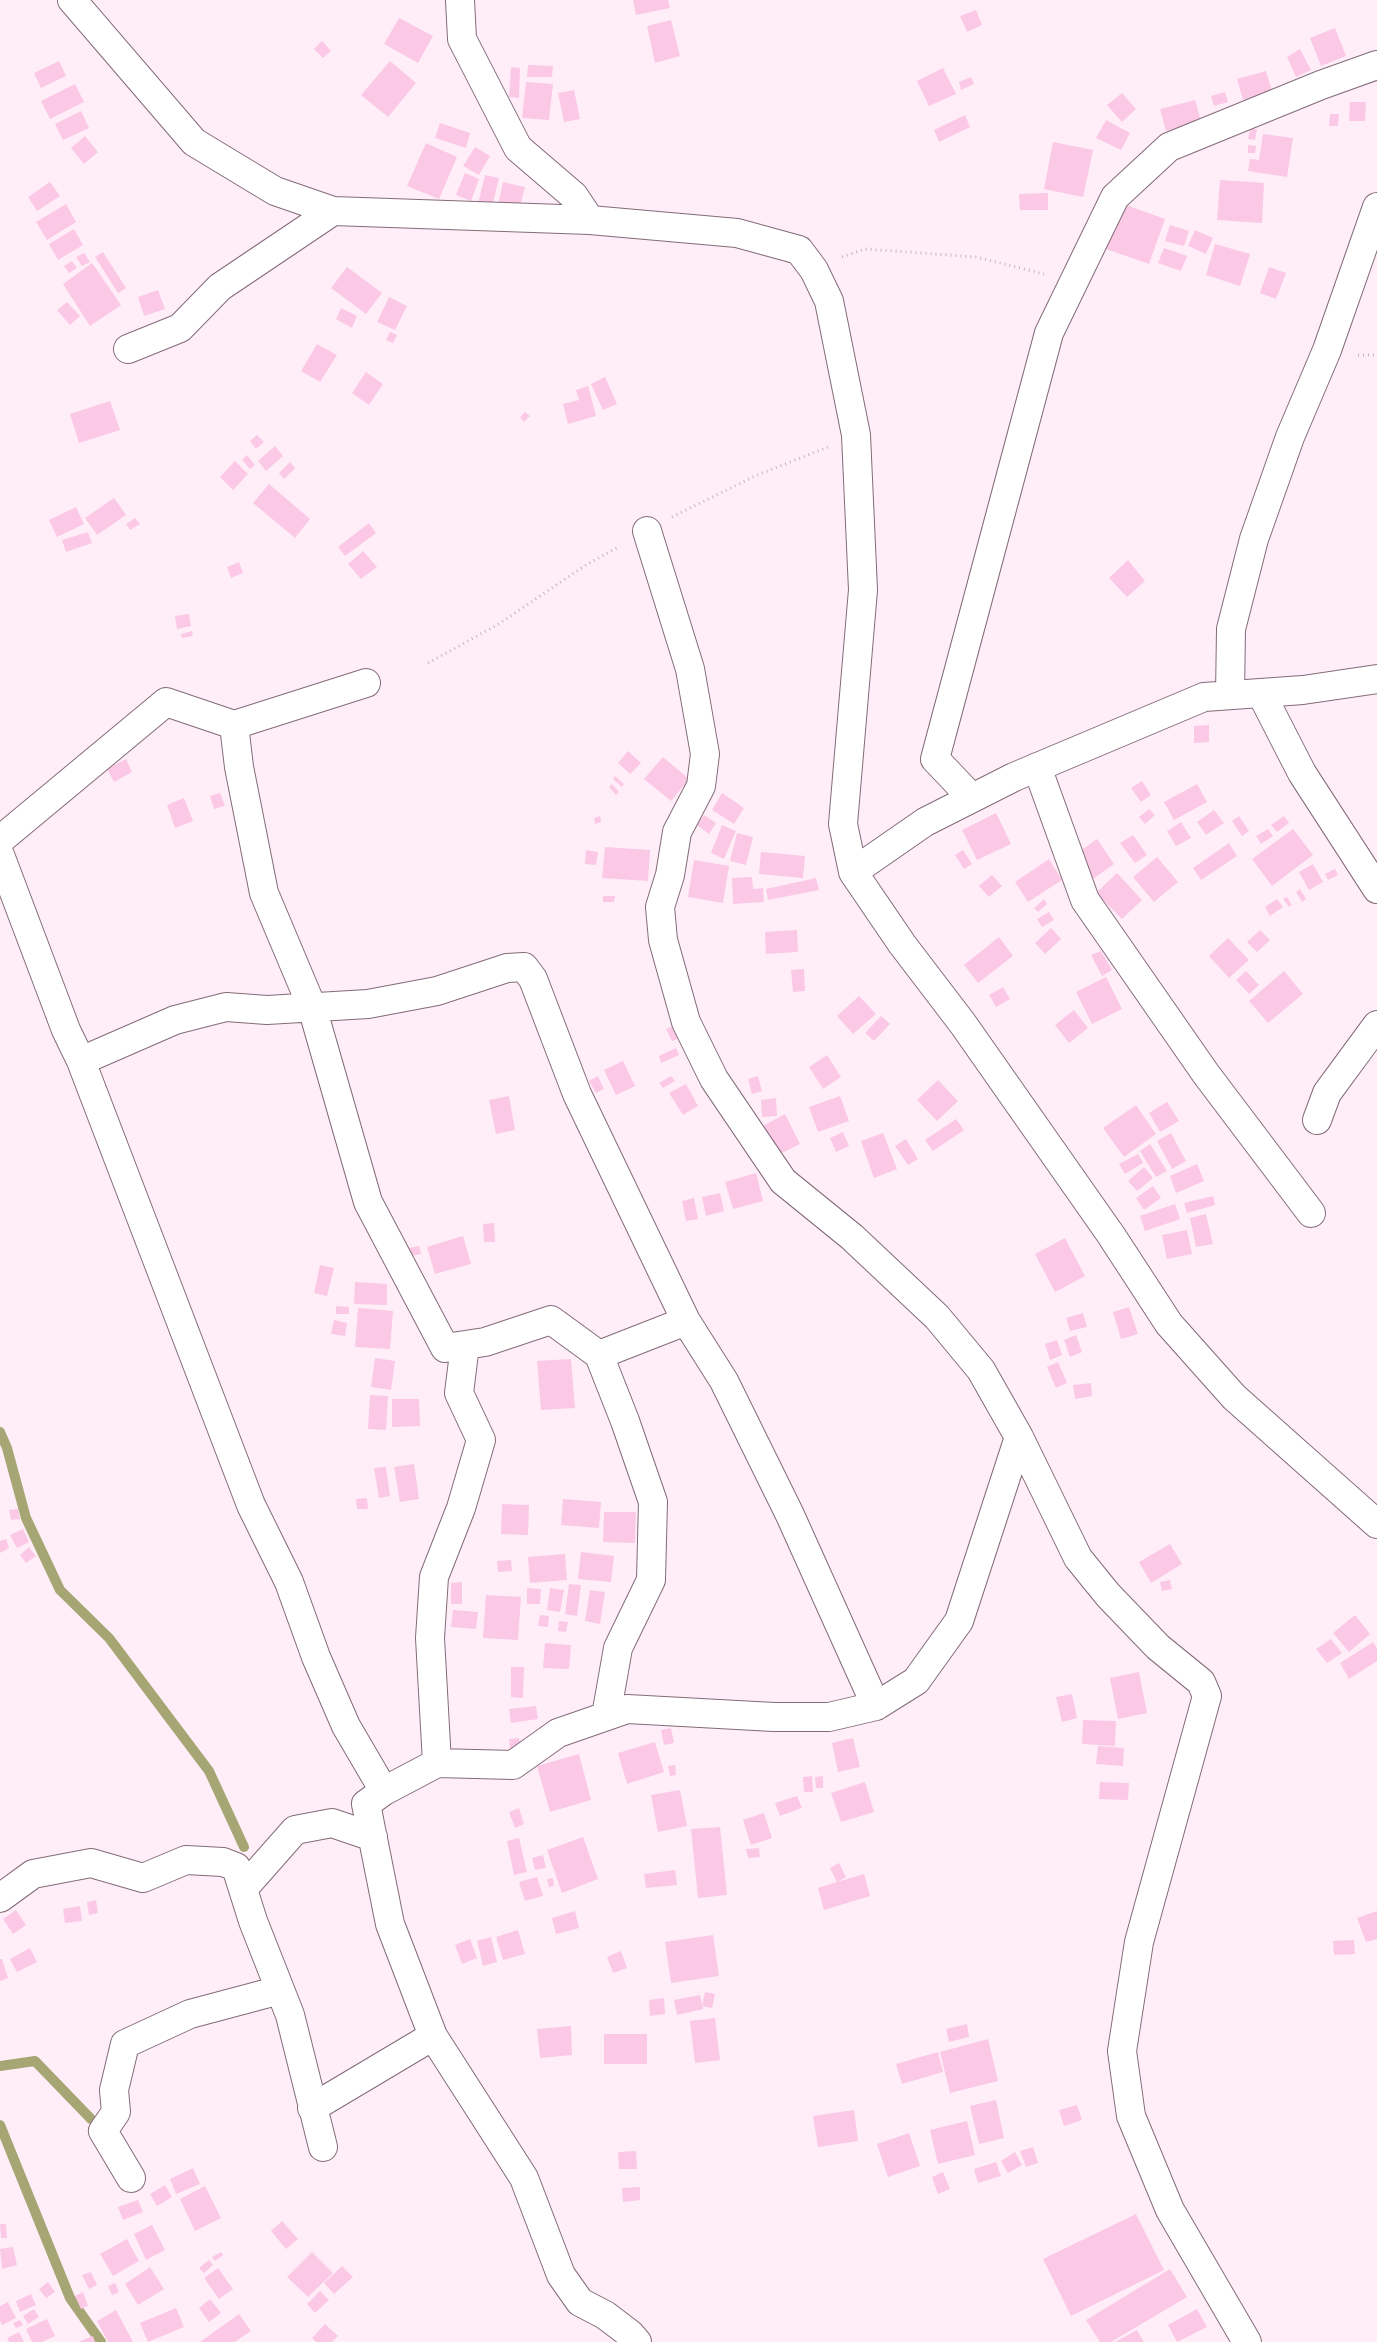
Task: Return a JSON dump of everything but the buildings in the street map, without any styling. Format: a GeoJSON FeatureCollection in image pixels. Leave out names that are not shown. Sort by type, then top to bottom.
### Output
{"type":"FeatureCollection","features":[{"type":"Feature","properties":{"kind":"street"},"geometry":{"type":"LineString","coordinates":[[72,0],[194,142],[275,191],[333,212],[590,220],[737,233],[799,250],[814,270],[829,301],[856,436],[863,590],[843,824],[853,872],[902,944],[969,1032],[1111,1235],[1169,1324],[1234,1397],[1377,1524]]}},
{"type":"Feature","properties":{"kind":"street"},"geometry":{"type":"LineString","coordinates":[[464,4],[462,39],[518,148],[574,196],[590,220]]}},
{"type":"Feature","properties":{"kind":"street"},"geometry":{"type":"LineString","coordinates":[[972,798],[935,759],[1049,333],[1115,197],[1169,147],[1321,85],[1377,65]]}},
{"type":"Feature","properties":{"kind":"street"},"geometry":{"type":"LineString","coordinates":[[1230,695],[1230,629],[1254,540],[1290,437],[1327,350],[1377,207]]}},
{"type":"Feature","properties":{"kind":"street"},"geometry":{"type":"LineString","coordinates":[[128,348],[180,328],[220,287],[333,212]]}},
{"type":"Feature","properties":{"kind":"street"},"geometry":{"type":"LineString","coordinates":[[647,531],[690,670],[705,754],[700,786],[678,832],[670,875],[660,907],[663,940],[686,1022],[714,1079],[783,1181],[852,1237],[937,1317],[981,1370],[1019,1437],[1078,1558],[1108,1595],[1158,1647],[1201,1682],[1207,1696],[1140,1942],[1122,2051],[1131,2116],[1170,2210],[1246,2342]]}},
{"type":"Feature","properties":{"kind":"street"},"geometry":{"type":"LineString","coordinates":[[853,872],[925,822],[1014,777],[1204,697],[1303,690],[1377,679]]}},
{"type":"Feature","properties":{"kind":"street"},"geometry":{"type":"LineString","coordinates":[[0,840],[166,702],[234,724],[366,683]]}},
{"type":"Feature","properties":{"kind":"street"},"geometry":{"type":"LineString","coordinates":[[1261,693],[1302,773],[1377,889]]}},
{"type":"Feature","properties":{"kind":"street"},"geometry":{"type":"LineString","coordinates":[[234,724],[239,767],[264,893],[312,1007],[368,1202],[445,1348],[485,1342],[551,1320],[599,1355],[625,1421],[653,1502],[651,1580],[618,1648],[606,1716]]}},
{"type":"Feature","properties":{"kind":"street"},"geometry":{"type":"LineString","coordinates":[[1037,767],[1085,900],[1206,1074],[1311,1213]]}},
{"type":"Feature","properties":{"kind":"street"},"geometry":{"type":"LineString","coordinates":[[0,855],[66,1030],[81,1061],[251,1504],[289,1582],[316,1657],[346,1726],[384,1791]]}},
{"type":"Feature","properties":{"kind":"street"},"geometry":{"type":"LineString","coordinates":[[81,1061],[175,1020],[226,1007],[267,1010],[368,1004],[437,991],[507,968],[524,967],[533,979],[576,1094],[686,1321],[724,1381],[790,1515],[876,1706]]}},
{"type":"Feature","properties":{"kind":"street"},"geometry":{"type":"LineString","coordinates":[[1317,1120],[1328,1093],[1377,1025]]}},
{"type":"Feature","properties":{"kind":"street"},"geometry":{"type":"LineString","coordinates":[[599,1355],[686,1321]]}},
{"type":"Feature","properties":{"kind":"street"},"geometry":{"type":"LineString","coordinates":[[437,1763],[430,1638],[434,1577],[461,1508],[481,1440],[460,1393],[465,1345]]}},
{"type":"Feature","properties":{"kind":"street"},"geometry":{"type":"LineString","coordinates":[[637,2342],[630,2334],[604,2315],[580,2302],[561,2275],[524,2178],[432,2036],[390,1924],[366,1804],[384,1791],[437,1763],[514,1765],[558,1733],[627,1709],[774,1717],[830,1717],[876,1706],[916,1681],[959,1621],[1019,1437]]}},
{"type":"Feature","properties":{"kind":"street"},"geometry":{"type":"LineString","coordinates":[[242,1889],[295,1830],[332,1823],[373,1837]]}},
{"type":"Feature","properties":{"kind":"street"},"geometry":{"type":"LineString","coordinates":[[0,1898],[33,1874],[91,1863],[143,1878],[186,1860],[222,1862],[236,1868],[242,1889],[290,2015],[323,2147]]}},
{"type":"Feature","properties":{"kind":"street"},"geometry":{"type":"LineString","coordinates":[[131,2178],[103,2131],[116,2112],[114,2090],[125,2044],[190,2014],[280,1990]]}},
{"type":"Feature","properties":{"kind":"street"},"geometry":{"type":"LineString","coordinates":[[312,2108],[432,2036]]}},
{"type":"Feature","properties":{"kind":"path"},"geometry":{"type":"LineString","coordinates":[[814,270],[865,249],[976,257],[1074,282]]}},
{"type":"Feature","properties":{"kind":"waterway"},"geometry":{"type":"LineString","coordinates":[[0,1432],[7,1448],[26,1518],[60,1590],[109,1638],[209,1771],[244,1847]]}},
{"type":"Feature","properties":{"kind":"waterway"},"geometry":{"type":"LineString","coordinates":[[0,2066],[35,2061],[91,2119]]}},
{"type":"Feature","properties":{"kind":"waterway"},"geometry":{"type":"LineString","coordinates":[[0,2125],[70,2298],[101,2342]]}}]}
